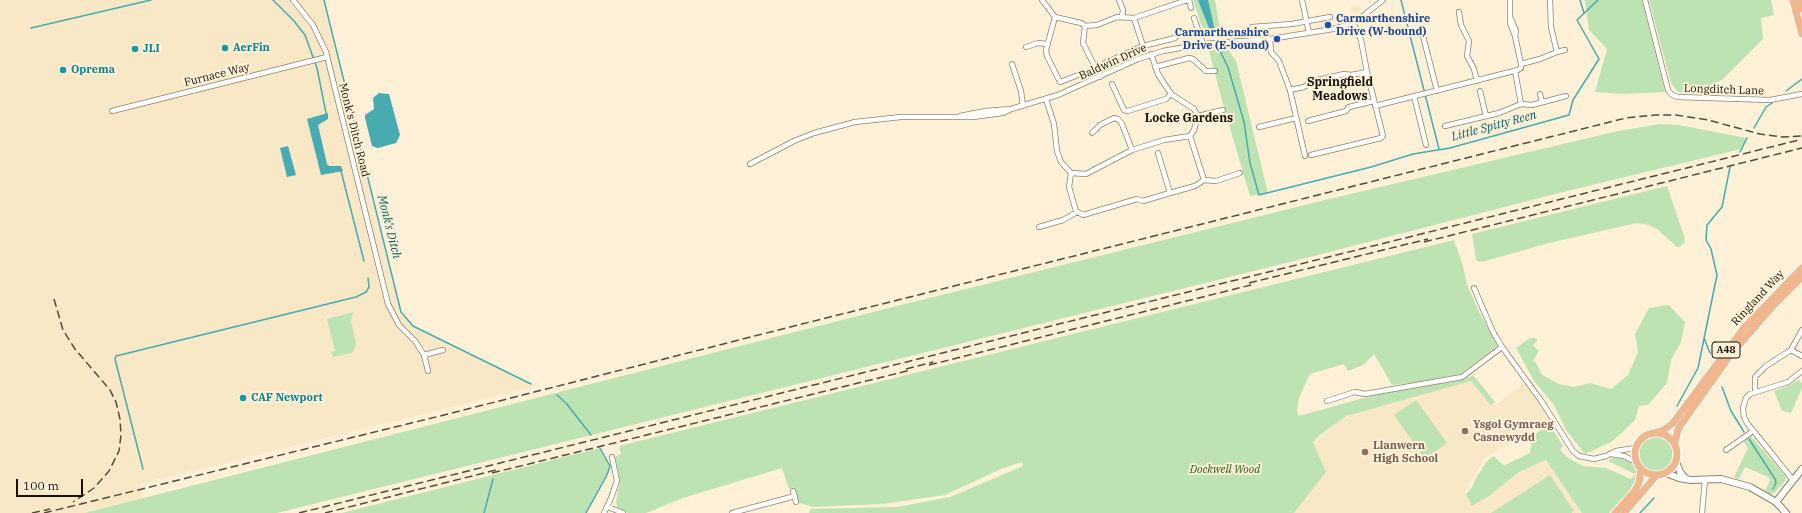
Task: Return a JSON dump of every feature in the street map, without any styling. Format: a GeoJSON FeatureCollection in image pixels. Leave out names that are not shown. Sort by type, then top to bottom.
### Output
{"type":"FeatureCollection","features":[{"type":"Feature","properties":{"kind":"main road"},"geometry":{"type":"LineString","coordinates":[[1793,0],[1802,34]]}},
{"type":"Feature","properties":{"kind":"main road"},"geometry":{"type":"LineString","coordinates":[[1800,0],[1802,9]]}},
{"type":"Feature","properties":{"kind":"main road","name":"Ringland Way"},"geometry":{"type":"LineString","coordinates":[[1635,448],[1642,437],[1664,430],[1673,423],[1743,329],[1802,268]]}},
{"type":"Feature","properties":{"kind":"main road","name":"Ringland Way"},"geometry":{"type":"LineString","coordinates":[[1676,462],[1677,450],[1675,443],[1678,429],[1731,354],[1765,314],[1802,277]]}},
{"type":"Feature","properties":{"kind":"main road"},"geometry":{"type":"LineString","coordinates":[[1654,433],[1666,435],[1675,443]]}},
{"type":"Feature","properties":{"kind":"main road"},"geometry":{"type":"LineString","coordinates":[[1635,448],[1636,462],[1641,470],[1651,475],[1656,476],[1666,473],[1676,462]]}},
{"type":"Feature","properties":{"kind":"main road"},"geometry":{"type":"LineString","coordinates":[[1615,513],[1637,488],[1641,470]]}},
{"type":"Feature","properties":{"kind":"main road"},"geometry":{"type":"LineString","coordinates":[[1624,513],[1656,476]]}},
{"type":"Feature","properties":{"kind":"street","name":"Monk's Ditch Road"},"geometry":{"type":"LineString","coordinates":[[293,0],[313,25],[323,44],[388,304],[399,325],[415,341],[424,355],[428,371]]}},
{"type":"Feature","properties":{"kind":"street"},"geometry":{"type":"LineString","coordinates":[[1042,0],[1055,17],[1081,23],[1085,26],[1097,25],[1115,17],[1127,19],[1134,18],[1188,0],[1191,8]]}},
{"type":"Feature","properties":{"kind":"street"},"geometry":{"type":"LineString","coordinates":[[1119,0],[1122,10],[1122,17]]}},
{"type":"Feature","properties":{"kind":"street"},"geometry":{"type":"LineString","coordinates":[[1302,0],[1309,33]]}},
{"type":"Feature","properties":{"kind":"street","name":"Baldwin Drive"},"geometry":{"type":"LineString","coordinates":[[750,164],[794,141],[814,133],[855,122],[901,117],[960,116],[985,111],[1011,109],[1046,99],[1151,54],[1203,44],[1270,39],[1333,29],[1353,22],[1383,0]]}},
{"type":"Feature","properties":{"kind":"street"},"geometry":{"type":"LineString","coordinates":[[1308,121],[1346,111],[1349,107],[1425,94],[1520,70],[1521,64],[1515,36],[1516,32],[1511,19],[1510,0]]}},
{"type":"Feature","properties":{"kind":"street"},"geometry":{"type":"LineString","coordinates":[[1550,0],[1551,27],[1557,52]]}},
{"type":"Feature","properties":{"kind":"street","name":"Longditch Lane"},"geometry":{"type":"LineString","coordinates":[[1645,0],[1669,96],[1770,100],[1802,94]]}},
{"type":"Feature","properties":{"kind":"street"},"geometry":{"type":"LineString","coordinates":[[1460,12],[1461,25],[1469,41],[1468,56],[1474,69],[1476,81]]}},
{"type":"Feature","properties":{"kind":"street"},"geometry":{"type":"LineString","coordinates":[[1055,17],[1047,44],[1047,56],[1060,82],[1081,74]]}},
{"type":"Feature","properties":{"kind":"street"},"geometry":{"type":"LineString","coordinates":[[1252,28],[1307,22],[1330,17]]}},
{"type":"Feature","properties":{"kind":"street"},"geometry":{"type":"LineString","coordinates":[[1134,18],[1143,46]]}},
{"type":"Feature","properties":{"kind":"street"},"geometry":{"type":"LineString","coordinates":[[1194,18],[1203,44]]}},
{"type":"Feature","properties":{"kind":"street"},"geometry":{"type":"LineString","coordinates":[[1311,155],[1381,138],[1382,136],[1360,36],[1353,22]]}},
{"type":"Feature","properties":{"kind":"street"},"geometry":{"type":"LineString","coordinates":[[1085,26],[1083,43],[1100,77]]}},
{"type":"Feature","properties":{"kind":"street"},"geometry":{"type":"LineString","coordinates":[[1422,32],[1437,91]]}},
{"type":"Feature","properties":{"kind":"street"},"geometry":{"type":"LineString","coordinates":[[1105,62],[1143,46],[1175,38]]}},
{"type":"Feature","properties":{"kind":"street"},"geometry":{"type":"LineString","coordinates":[[1270,39],[1272,52],[1280,61],[1290,90],[1305,156]]}},
{"type":"Feature","properties":{"kind":"street"},"geometry":{"type":"LineString","coordinates":[[1026,47],[1038,43],[1047,44]]}},
{"type":"Feature","properties":{"kind":"street"},"geometry":{"type":"LineString","coordinates":[[1521,64],[1565,50]]}},
{"type":"Feature","properties":{"kind":"street"},"geometry":{"type":"LineString","coordinates":[[1046,99],[1054,124],[1057,151],[1061,162],[1071,173],[1086,174],[1132,150],[1164,140],[1190,136],[1194,130],[1198,116],[1194,110],[1171,94],[1155,67],[1151,54]]}},
{"type":"Feature","properties":{"kind":"street","name":"Furnace Way"},"geometry":{"type":"LineString","coordinates":[[112,111],[327,57]]}},
{"type":"Feature","properties":{"kind":"street"},"geometry":{"type":"LineString","coordinates":[[1155,67],[1189,58],[1193,59],[1206,71],[1215,71]]}},
{"type":"Feature","properties":{"kind":"street"},"geometry":{"type":"LineString","coordinates":[[1012,64],[1021,91],[1023,106]]}},
{"type":"Feature","properties":{"kind":"street"},"geometry":{"type":"LineString","coordinates":[[1515,71],[1521,104]]}},
{"type":"Feature","properties":{"kind":"street"},"geometry":{"type":"LineString","coordinates":[[1290,90],[1304,87],[1313,81],[1320,79],[1344,74],[1351,75],[1367,72]]}},
{"type":"Feature","properties":{"kind":"street"},"geometry":{"type":"LineString","coordinates":[[1112,84],[1124,110],[1128,112],[1166,99],[1171,94]]}},
{"type":"Feature","properties":{"kind":"street"},"geometry":{"type":"LineString","coordinates":[[1480,91],[1486,116]]}},
{"type":"Feature","properties":{"kind":"street"},"geometry":{"type":"LineString","coordinates":[[1540,94],[1542,102]]}},
{"type":"Feature","properties":{"kind":"street"},"geometry":{"type":"LineString","coordinates":[[1414,96],[1426,145]]}},
{"type":"Feature","properties":{"kind":"street"},"geometry":{"type":"LineString","coordinates":[[1445,126],[1486,116],[1521,104],[1528,105],[1566,96]]}},
{"type":"Feature","properties":{"kind":"street"},"geometry":{"type":"LineString","coordinates":[[1198,116],[1223,110]]}},
{"type":"Feature","properties":{"kind":"street"},"geometry":{"type":"LineString","coordinates":[[1092,133],[1100,125],[1114,118],[1118,119],[1122,124],[1132,150]]}},
{"type":"Feature","properties":{"kind":"street"},"geometry":{"type":"LineString","coordinates":[[1259,127],[1296,118]]}},
{"type":"Feature","properties":{"kind":"street"},"geometry":{"type":"LineString","coordinates":[[1190,136],[1204,180]]}},
{"type":"Feature","properties":{"kind":"street"},"geometry":{"type":"LineString","coordinates":[[1158,153],[1170,193]]}},
{"type":"Feature","properties":{"kind":"street"},"geometry":{"type":"LineString","coordinates":[[1071,173],[1069,187],[1077,212],[1083,215],[1137,200],[1143,201],[1195,186],[1204,180],[1216,181],[1240,173]]}},
{"type":"Feature","properties":{"kind":"street"},"geometry":{"type":"LineString","coordinates":[[1039,227],[1064,220],[1077,212]]}},
{"type":"Feature","properties":{"kind":"street"},"geometry":{"type":"LineString","coordinates":[[1048,218],[1050,224]]}},
{"type":"Feature","properties":{"kind":"street"},"geometry":{"type":"LineString","coordinates":[[1474,288],[1493,332],[1502,347],[1542,402],[1573,451],[1579,456],[1586,458],[1602,458],[1616,451],[1635,448]]}},
{"type":"Feature","properties":{"kind":"street"},"geometry":{"type":"LineString","coordinates":[[1755,392],[1754,380],[1756,375],[1766,366],[1791,350],[1802,330]]}},
{"type":"Feature","properties":{"kind":"street"},"geometry":{"type":"LineString","coordinates":[[1327,401],[1355,392],[1365,394],[1462,377],[1469,373],[1474,366],[1502,347]]}},
{"type":"Feature","properties":{"kind":"street"},"geometry":{"type":"LineString","coordinates":[[424,355],[443,350]]}},
{"type":"Feature","properties":{"kind":"street"},"geometry":{"type":"LineString","coordinates":[[1791,350],[1802,356]]}},
{"type":"Feature","properties":{"kind":"street"},"geometry":{"type":"LineString","coordinates":[[1794,480],[1745,420],[1743,408],[1746,398],[1755,392],[1788,382],[1802,371]]}},
{"type":"Feature","properties":{"kind":"street"},"geometry":{"type":"LineString","coordinates":[[1726,450],[1753,431]]}},
{"type":"Feature","properties":{"kind":"street"},"geometry":{"type":"LineString","coordinates":[[1610,454],[1624,456],[1636,462]]}},
{"type":"Feature","properties":{"kind":"street"},"geometry":{"type":"LineString","coordinates":[[604,513],[608,507],[617,481],[612,457]]}},
{"type":"Feature","properties":{"kind":"street"},"geometry":{"type":"LineString","coordinates":[[1676,462],[1680,472],[1686,479]]}},
{"type":"Feature","properties":{"kind":"street"},"geometry":{"type":"LineString","coordinates":[[1776,502],[1802,468]]}},
{"type":"Feature","properties":{"kind":"street"},"geometry":{"type":"LineString","coordinates":[[1666,473],[1686,479],[1721,479],[1750,487],[1776,502],[1786,513]]}},
{"type":"Feature","properties":{"kind":"street"},"geometry":{"type":"LineString","coordinates":[[1702,513],[1705,479]]}},
{"type":"Feature","properties":{"kind":"street"},"geometry":{"type":"LineString","coordinates":[[732,513],[794,494],[796,502]]}},
{"type":"Feature","properties":{"kind":"street"},"geometry":{"type":"LineString","coordinates":[[608,507],[623,513]]}},
{"type":"Feature","properties":{"kind":"shaded area"},"geometry":{"type":"Polygon","coordinates":[[[0,0],[324,0],[401,312],[413,326],[536,386],[140,484],[143,499],[85,513],[0,513],[0,0]]]}},
{"type":"Feature","properties":{"kind":"shaded area"},"geometry":{"type":"Polygon","coordinates":[[[1359,5],[1362,10],[1352,16],[1351,7],[1359,5]]]}},
{"type":"Feature","properties":{"kind":"shaded area","name":"Llanwern High School"},"geometry":{"type":"Polygon","coordinates":[[[1471,381],[1491,404],[1498,403],[1527,381],[1552,418],[1525,435],[1496,450],[1484,459],[1465,492],[1472,506],[1489,496],[1519,472],[1546,460],[1582,513],[1294,513],[1326,472],[1313,443],[1341,419],[1350,414],[1471,381]]]}},
{"type":"Feature","properties":{"kind":"green space"},"geometry":{"type":"Polygon","coordinates":[[[1193,0],[1215,0],[1221,35],[1208,36],[1201,24],[1193,0]]]}},
{"type":"Feature","properties":{"kind":"green space"},"geometry":{"type":"Polygon","coordinates":[[[1585,0],[1642,0],[1665,92],[1623,94],[1595,92],[1607,49],[1589,30],[1585,0]]]}},
{"type":"Feature","properties":{"kind":"green space"},"geometry":{"type":"Polygon","coordinates":[[[1649,0],[1771,0],[1774,15],[1761,18],[1763,39],[1722,80],[1701,90],[1686,93],[1678,92],[1671,83],[1649,0]]]}},
{"type":"Feature","properties":{"kind":"green space"},"geometry":{"type":"Polygon","coordinates":[[[1227,48],[1236,61],[1268,193],[1250,196],[1223,104],[1209,51],[1227,48]]]}},
{"type":"Feature","properties":{"kind":"green space"},"geometry":{"type":"Polygon","coordinates":[[[1660,124],[1679,125],[1747,138],[1741,149],[1555,194],[1306,258],[277,513],[85,513],[885,309],[1325,200],[1618,131],[1660,124]]]}},
{"type":"Feature","properties":{"kind":"green space"},"geometry":{"type":"Polygon","coordinates":[[[1667,186],[1684,236],[1685,242],[1680,247],[1677,247],[1657,229],[1649,225],[1637,223],[1549,243],[1485,261],[1479,262],[1476,260],[1472,234],[1667,186]]]}},
{"type":"Feature","properties":{"kind":"green space","name":"Dockwell Wood"},"geometry":{"type":"Polygon","coordinates":[[[1454,240],[1463,266],[1467,284],[1480,314],[1498,346],[1460,374],[1419,382],[1392,385],[1374,354],[1363,365],[1348,371],[1344,364],[1310,374],[1299,398],[1297,410],[1299,416],[1378,394],[1466,379],[1473,375],[1495,402],[1491,405],[1471,381],[1346,416],[1313,442],[1326,472],[1294,513],[809,513],[810,509],[897,507],[950,497],[1023,466],[1022,462],[1001,469],[945,495],[883,504],[813,507],[799,503],[794,487],[789,489],[782,468],[683,498],[646,513],[628,513],[617,507],[616,500],[620,482],[615,457],[621,454],[619,446],[1454,240]]]}},
{"type":"Feature","properties":{"kind":"green space"},"geometry":{"type":"Polygon","coordinates":[[[1669,305],[1685,322],[1681,342],[1671,360],[1667,383],[1648,405],[1639,406],[1635,420],[1624,431],[1611,442],[1585,454],[1566,430],[1554,405],[1534,381],[1516,348],[1530,338],[1535,338],[1538,340],[1533,345],[1539,351],[1533,361],[1536,363],[1542,375],[1559,384],[1574,387],[1590,383],[1611,389],[1628,375],[1638,352],[1635,334],[1649,308],[1669,305]]]}},
{"type":"Feature","properties":{"kind":"green space"},"geometry":{"type":"Polygon","coordinates":[[[353,312],[351,322],[356,342],[355,348],[352,353],[333,357],[331,352],[335,351],[327,319],[353,312]]]}},
{"type":"Feature","properties":{"kind":"green space"},"geometry":{"type":"Polygon","coordinates":[[[1798,380],[1802,383],[1802,388],[1791,413],[1782,411],[1774,391],[1790,385],[1798,380]]]}},
{"type":"Feature","properties":{"kind":"green space"},"geometry":{"type":"Polygon","coordinates":[[[1416,400],[1447,443],[1425,459],[1394,415],[1416,400]]]}},
{"type":"Feature","properties":{"kind":"green space"},"geometry":{"type":"Polygon","coordinates":[[[1548,426],[1552,428],[1563,446],[1560,450],[1568,458],[1583,466],[1606,468],[1631,479],[1635,474],[1608,461],[1612,458],[1620,458],[1633,464],[1638,474],[1631,491],[1609,513],[1582,513],[1546,460],[1519,472],[1489,496],[1472,506],[1466,494],[1472,487],[1477,476],[1488,460],[1494,456],[1505,465],[1530,453],[1532,439],[1535,434],[1548,426]]]}},
{"type":"Feature","properties":{"kind":"green space"},"geometry":{"type":"Polygon","coordinates":[[[1751,436],[1786,477],[1786,480],[1774,493],[1771,494],[1765,491],[1770,480],[1768,477],[1745,467],[1739,479],[1734,477],[1748,448],[1743,441],[1751,436]]]}},
{"type":"Feature","properties":{"kind":"green space"},"geometry":{"type":"Polygon","coordinates":[[[1656,437],[1668,442],[1673,454],[1668,466],[1656,471],[1644,466],[1639,454],[1644,442],[1656,437]]]}},
{"type":"Feature","properties":{"kind":"green space"},"geometry":{"type":"Polygon","coordinates":[[[600,448],[610,466],[607,475],[586,513],[342,513],[600,448]]]}},
{"type":"Feature","properties":{"kind":"green space"},"geometry":{"type":"Polygon","coordinates":[[[1550,475],[1574,511],[1571,513],[1491,513],[1550,475]]]}},
{"type":"Feature","properties":{"kind":"water"},"geometry":{"type":"Polygon","coordinates":[[[1198,0],[1208,0],[1215,31],[1209,28],[1198,0]]]}},
{"type":"Feature","properties":{"kind":"water"},"geometry":{"type":"Polygon","coordinates":[[[379,93],[389,94],[400,135],[396,143],[378,148],[372,146],[365,115],[374,109],[373,98],[379,93]]]}},
{"type":"Feature","properties":{"kind":"water"},"geometry":{"type":"Polygon","coordinates":[[[328,113],[328,119],[318,125],[327,164],[329,166],[341,166],[343,171],[321,175],[307,119],[328,113]]]}},
{"type":"Feature","properties":{"kind":"water"},"geometry":{"type":"Polygon","coordinates":[[[288,146],[296,175],[287,177],[280,148],[288,146]]]}},
{"type":"Feature","properties":{"kind":"waterway"},"geometry":{"type":"LineString","coordinates":[[31,28],[151,0]]}},
{"type":"Feature","properties":{"kind":"waterway"},"geometry":{"type":"LineString","coordinates":[[273,0],[294,21],[305,35],[317,68],[326,113]]}},
{"type":"Feature","properties":{"kind":"waterway","name":"Monk's Ditch"},"geometry":{"type":"LineString","coordinates":[[324,0],[401,312],[413,326],[531,384]]}},
{"type":"Feature","properties":{"kind":"waterway","name":"Little Spitty Reen"},"geometry":{"type":"LineString","coordinates":[[1401,0],[1439,149]]}},
{"type":"Feature","properties":{"kind":"waterway"},"geometry":{"type":"LineString","coordinates":[[1580,0],[1584,13]]}},
{"type":"Feature","properties":{"kind":"waterway"},"geometry":{"type":"LineString","coordinates":[[1220,51],[1228,67],[1244,122],[1250,163],[1259,195],[1371,167],[1413,154],[1450,148],[1569,115],[1573,100],[1599,59],[1577,20],[1598,0]]}},
{"type":"Feature","properties":{"kind":"waterway"},"geometry":{"type":"LineString","coordinates":[[1213,31],[1215,36]]}},
{"type":"Feature","properties":{"kind":"waterway"},"geometry":{"type":"LineString","coordinates":[[1786,91],[1802,79]]}},
{"type":"Feature","properties":{"kind":"waterway"},"geometry":{"type":"LineString","coordinates":[[1754,128],[1766,107],[1772,103]]}},
{"type":"Feature","properties":{"kind":"waterway"},"geometry":{"type":"LineString","coordinates":[[1740,152],[1747,138]]}},
{"type":"Feature","properties":{"kind":"waterway"},"geometry":{"type":"LineString","coordinates":[[1677,406],[1698,368],[1717,275],[1711,249],[1706,240],[1707,225],[1722,207],[1730,167]]}},
{"type":"Feature","properties":{"kind":"waterway"},"geometry":{"type":"LineString","coordinates":[[341,171],[364,261]]}},
{"type":"Feature","properties":{"kind":"waterway"},"geometry":{"type":"LineString","coordinates":[[143,469],[115,359],[116,356],[356,297],[366,292],[369,287],[368,278]]}},
{"type":"Feature","properties":{"kind":"waterway"},"geometry":{"type":"LineString","coordinates":[[1704,338],[1710,353]]}},
{"type":"Feature","properties":{"kind":"waterway"},"geometry":{"type":"LineString","coordinates":[[1722,387],[1731,411],[1744,432]]}},
{"type":"Feature","properties":{"kind":"waterway","name":"Monk's Ditch"},"geometry":{"type":"LineString","coordinates":[[557,395],[566,403],[591,435]]}},
{"type":"Feature","properties":{"kind":"waterway"},"geometry":{"type":"LineString","coordinates":[[1749,439],[1775,479],[1776,483],[1773,489]]}},
{"type":"Feature","properties":{"kind":"waterway","name":"Monk's Ditch"},"geometry":{"type":"LineString","coordinates":[[586,513],[607,475],[610,466],[600,448]]}},
{"type":"Feature","properties":{"kind":"waterway"},"geometry":{"type":"LineString","coordinates":[[484,513],[493,479]]}},
{"type":"Feature","properties":{"kind":"waterway"},"geometry":{"type":"LineString","coordinates":[[1640,513],[1654,498]]}},
{"type":"Feature","properties":{"kind":"railway"},"geometry":{"type":"LineString","coordinates":[[44,513],[444,415],[1626,118],[1655,115],[1676,115],[1708,120],[1760,134],[1783,137],[1802,136]]}},
{"type":"Feature","properties":{"kind":"railway"},"geometry":{"type":"LineString","coordinates":[[299,513],[1799,140]]}},
{"type":"Feature","properties":{"kind":"railway"},"geometry":{"type":"LineString","coordinates":[[1424,242],[1802,148]]}},
{"type":"Feature","properties":{"kind":"railway"},"geometry":{"type":"LineString","coordinates":[[1249,283],[1428,239]]}},
{"type":"Feature","properties":{"kind":"railway"},"geometry":{"type":"LineString","coordinates":[[929,365],[1255,284]]}},
{"type":"Feature","properties":{"kind":"railway"},"geometry":{"type":"LineString","coordinates":[[54,299],[63,330],[75,349],[110,390],[116,402],[120,419],[121,435],[119,451],[109,471],[94,488],[73,502]]}},
{"type":"Feature","properties":{"kind":"railway"},"geometry":{"type":"LineString","coordinates":[[906,369],[933,362]]}},
{"type":"Feature","properties":{"kind":"railway"},"geometry":{"type":"LineString","coordinates":[[492,473],[911,370]]}},
{"type":"Feature","properties":{"kind":"railway"},"geometry":{"type":"LineString","coordinates":[[325,513],[496,470]]}},
{"type":"Feature","properties":{"kind":"railway"},"geometry":{"type":"LineString","coordinates":[[32,513],[50,509]]}},
{"type":"Feature","properties":{"kind":"place","name":"Carmarthenshire Drive (W-bound)"},"geometry":{"type":"Point","coordinates":[1328,25]}},
{"type":"Feature","properties":{"kind":"place","name":"Carmarthenshire Drive (E-bound)"},"geometry":{"type":"Point","coordinates":[1277,39]}},
{"type":"Feature","properties":{"kind":"place","name":"AerFin"},"geometry":{"type":"Point","coordinates":[225,48]}},
{"type":"Feature","properties":{"kind":"place","name":"JLI"},"geometry":{"type":"Point","coordinates":[135,49]}},
{"type":"Feature","properties":{"kind":"place","name":"Oprema"},"geometry":{"type":"Point","coordinates":[63,70]}},
{"type":"Feature","properties":{"kind":"place","name":"CAF Newport"},"geometry":{"type":"Point","coordinates":[243,398]}},
{"type":"Feature","properties":{"kind":"place","name":"Ysgol Gymraeg Casnewydd"},"geometry":{"type":"Point","coordinates":[1465,431]}},
{"type":"Feature","properties":{"kind":"place","name":"Llanwern High School"},"geometry":{"type":"Point","coordinates":[1365,452]}},
{"type":"Feature","properties":{"kind":"district","name":"Springfield Meadows"},"geometry":{"type":"Point","coordinates":[1340,90]}},
{"type":"Feature","properties":{"kind":"district","name":"Locke Gardens"},"geometry":{"type":"Point","coordinates":[1189,119]}}]}
